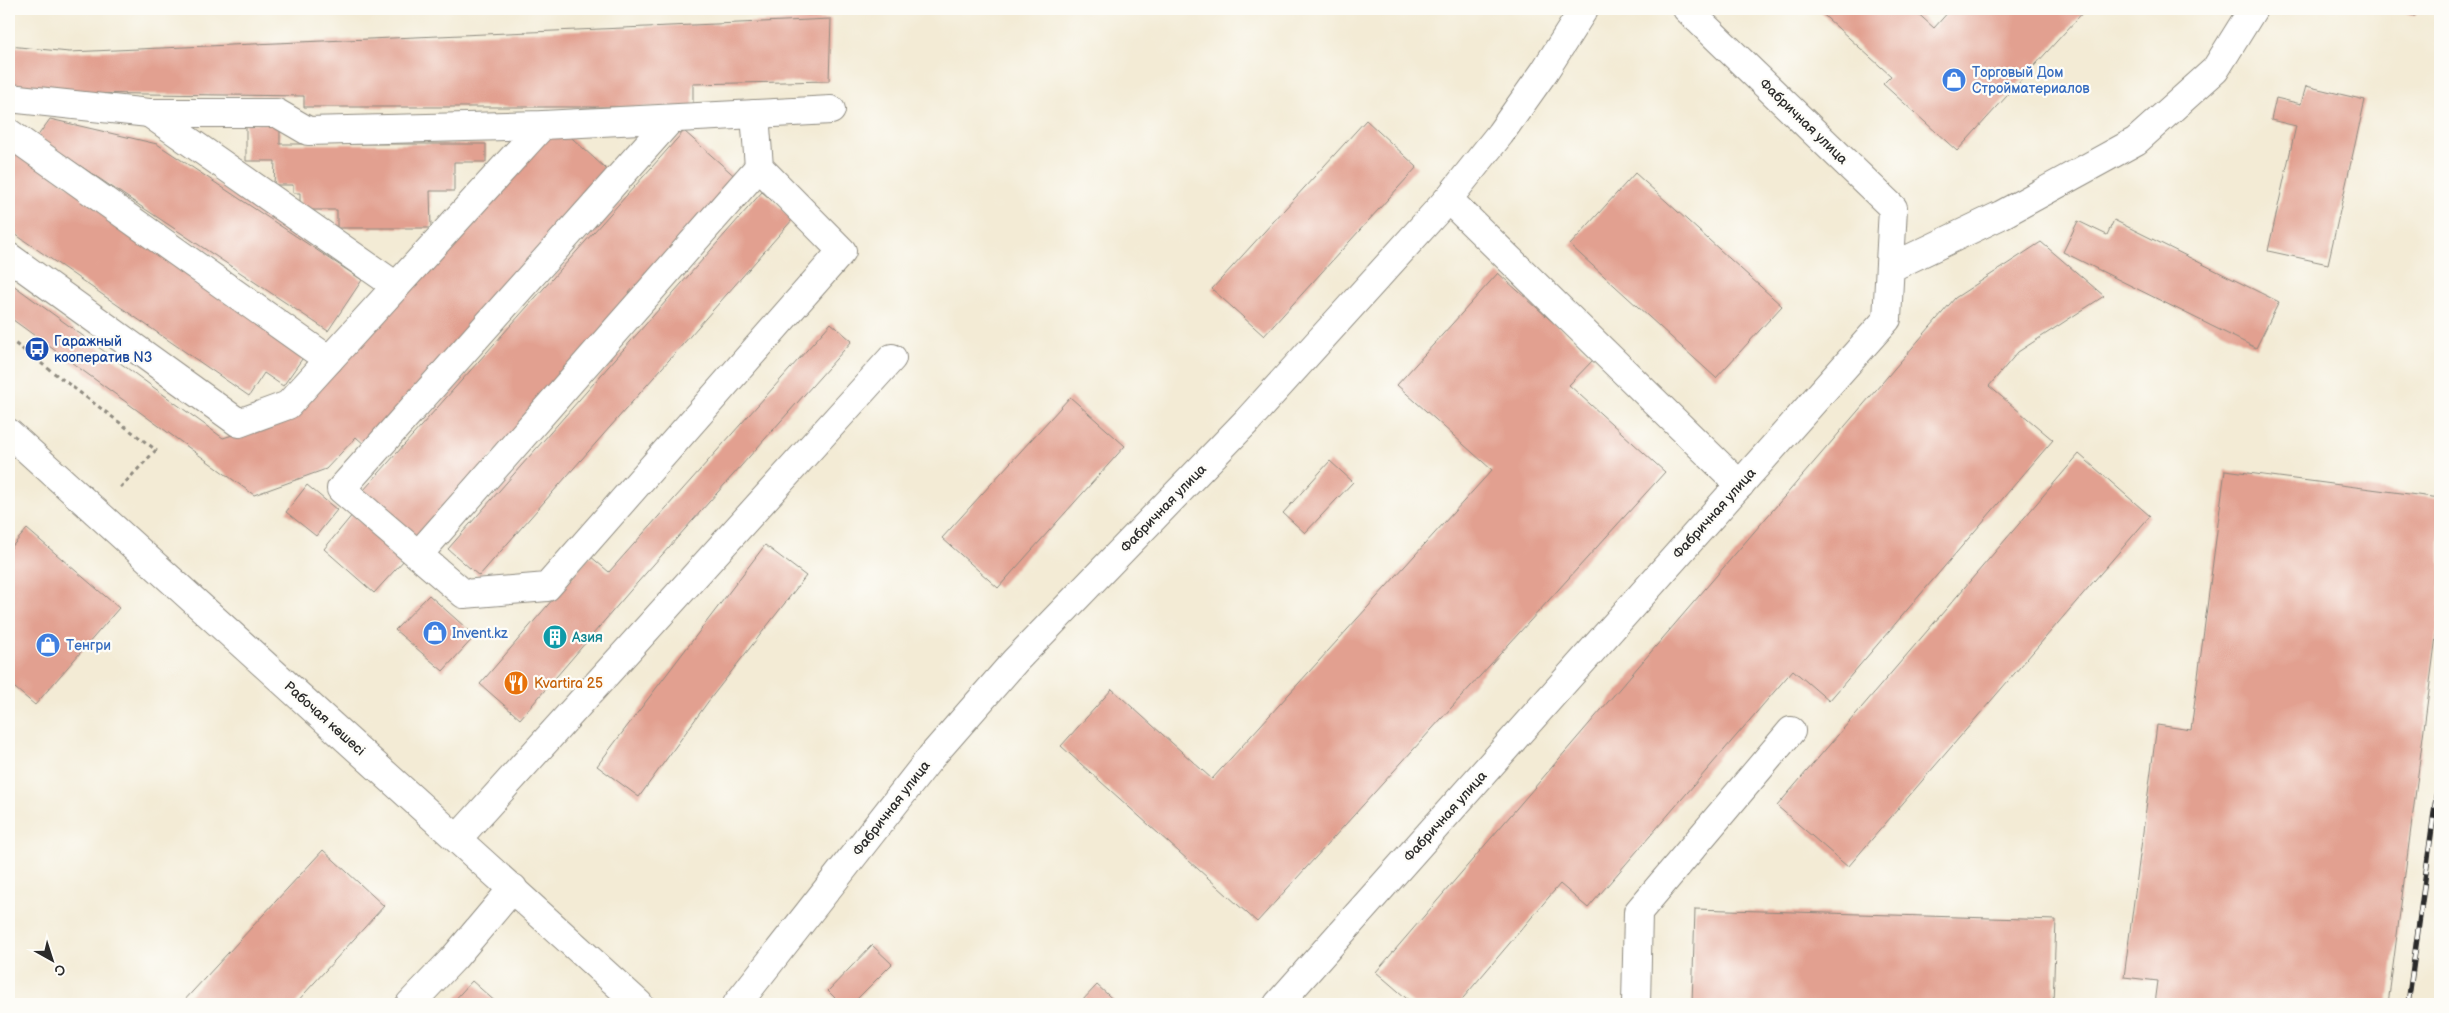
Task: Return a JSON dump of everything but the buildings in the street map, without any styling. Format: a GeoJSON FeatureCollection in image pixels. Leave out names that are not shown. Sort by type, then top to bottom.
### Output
{"type":"FeatureCollection","features":[{"type":"Feature","properties":{"kind":"street","name":"Фабричная улица"},"geometry":{"type":"LineString","coordinates":[[737,1004],[931,757],[1014,661],[1247,421],[1448,199],[1500,134],[1544,72],[1584,9]]}},
{"type":"Feature","properties":{"kind":"street","name":"Фабричная улица"},"geometry":{"type":"LineString","coordinates":[[1278,1004],[1887,319],[1892,208],[1687,9]]}},
{"type":"Feature","properties":{"kind":"street"},"geometry":{"type":"LineString","coordinates":[[1890,268],[2001,215],[2136,141],[2215,70],[2253,9]]}},
{"type":"Feature","properties":{"kind":"street"},"geometry":{"type":"LineString","coordinates":[[9,98],[149,113],[277,113],[308,131],[543,125],[831,110]]}},
{"type":"Feature","properties":{"kind":"street"},"geometry":{"type":"LineString","coordinates":[[149,113],[396,286]]}},
{"type":"Feature","properties":{"kind":"street"},"geometry":{"type":"LineString","coordinates":[[671,119],[341,489],[464,594],[547,587],[842,251],[759,167],[755,114]]}},
{"type":"Feature","properties":{"kind":"street"},"geometry":{"type":"LineString","coordinates":[[9,257],[239,423],[288,405],[543,125]]}},
{"type":"Feature","properties":{"kind":"street"},"geometry":{"type":"LineString","coordinates":[[9,134],[329,360]]}},
{"type":"Feature","properties":{"kind":"street"},"geometry":{"type":"LineString","coordinates":[[418,555],[759,167]]}},
{"type":"Feature","properties":{"kind":"street"},"geometry":{"type":"LineString","coordinates":[[1448,199],[1740,484]]}},
{"type":"Feature","properties":{"kind":"street"},"geometry":{"type":"LineString","coordinates":[[458,838],[892,358]]}},
{"type":"Feature","properties":{"kind":"street","name":"Рабочая көшесі"},"geometry":{"type":"LineString","coordinates":[[9,433],[639,1004]]}},
{"type":"Feature","properties":{"kind":"street"},"geometry":{"type":"LineString","coordinates":[[1636,1004],[1638,912],[1792,731]]}},
{"type":"Feature","properties":{"kind":"street"},"geometry":{"type":"LineString","coordinates":[[410,1004],[454,958],[512,888]]}},
{"type":"Feature","properties":{"kind":"path"},"geometry":{"type":"LineString","coordinates":[[9,339],[156,450]]}},
{"type":"Feature","properties":{"kind":"railway"},"geometry":{"type":"LineString","coordinates":[[2408,1004],[2440,769]]}},
{"type":"Feature","properties":{"kind":"place","name":"Торговый Дом Стройматериалов"},"geometry":{"type":"Point","coordinates":[1954,80]}},
{"type":"Feature","properties":{"kind":"place","name":"Гаражный кооператив N3"},"geometry":{"type":"Point","coordinates":[37,349]}},
{"type":"Feature","properties":{"kind":"place","name":"Invent.kz"},"geometry":{"type":"Point","coordinates":[435,633]}},
{"type":"Feature","properties":{"kind":"place","name":"Азия"},"geometry":{"type":"Point","coordinates":[555,637]}},
{"type":"Feature","properties":{"kind":"place","name":"Тенгри"},"geometry":{"type":"Point","coordinates":[48,645]}},
{"type":"Feature","properties":{"kind":"place","name":"Kvartira 25"},"geometry":{"type":"Point","coordinates":[516,683]}}]}
